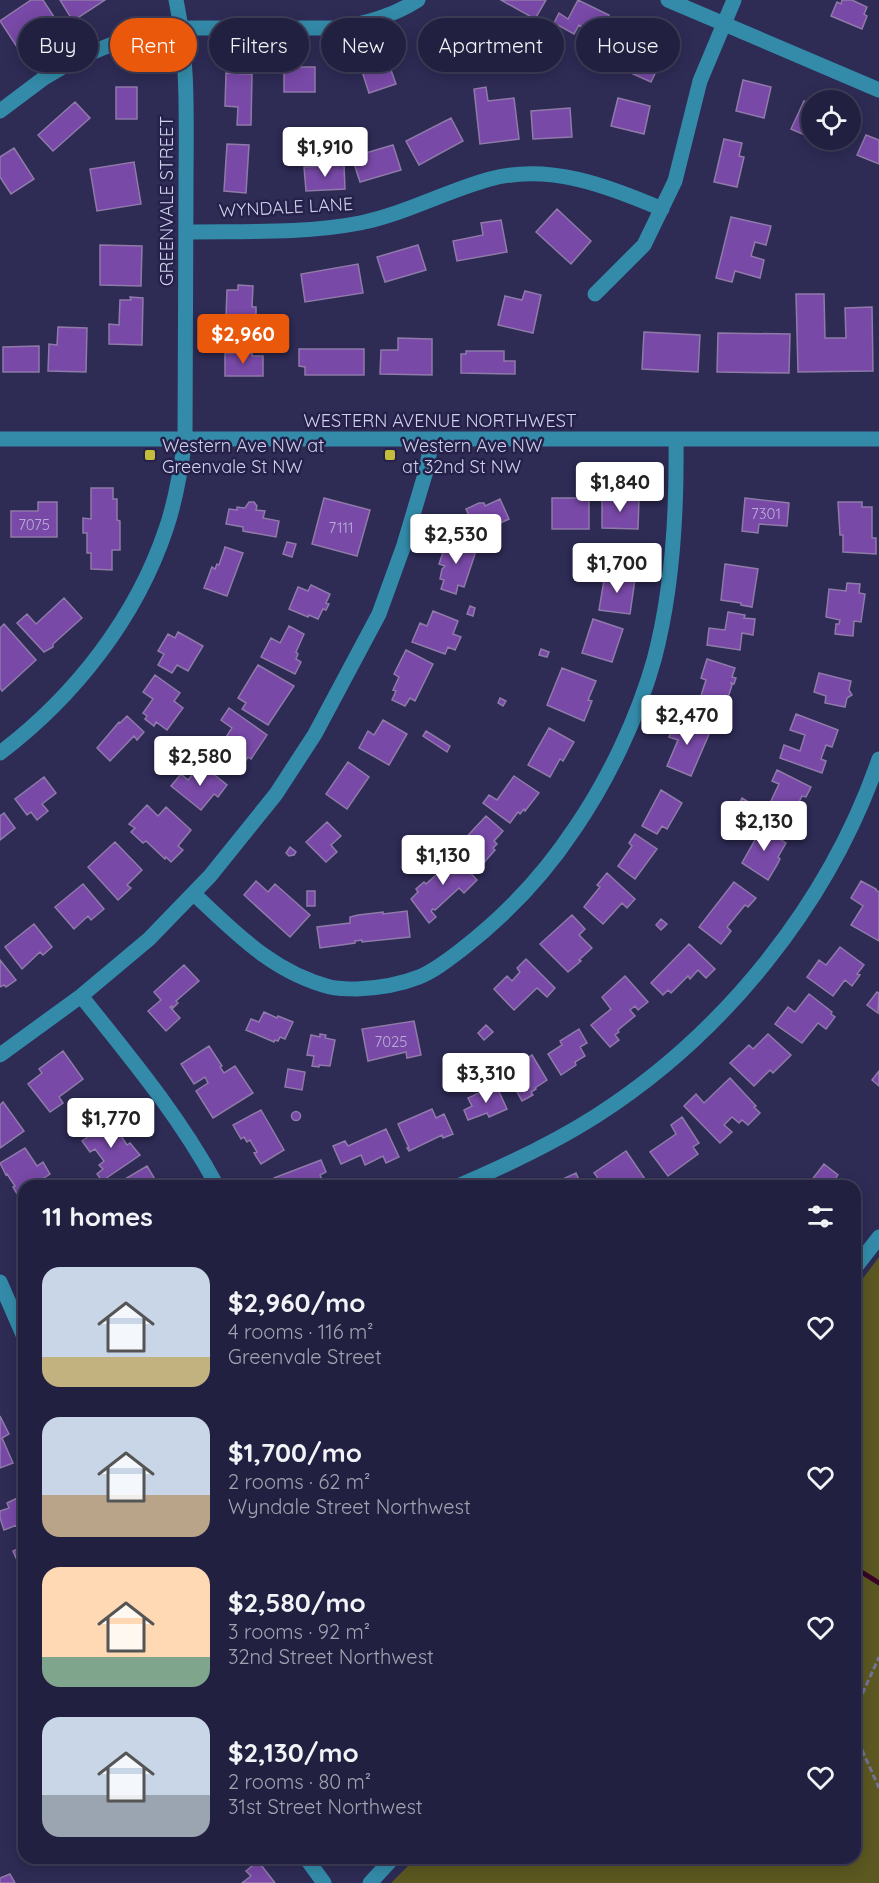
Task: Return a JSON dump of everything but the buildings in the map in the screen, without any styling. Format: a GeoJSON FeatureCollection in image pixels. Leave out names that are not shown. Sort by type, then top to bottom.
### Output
{"type":"FeatureCollection","features":[{"type":"Feature","properties":{"kind":"street","name":"GREENVALE STREET"},"geometry":{"type":"LineString","coordinates":[[176,0],[180,18]]}},
{"type":"Feature","properties":{"kind":"street"},"geometry":{"type":"LineString","coordinates":[[197,28],[337,28],[385,17],[418,0]]}},
{"type":"Feature","properties":{"kind":"street"},"geometry":{"type":"LineString","coordinates":[[668,0],[879,90]]}},
{"type":"Feature","properties":{"kind":"street"},"geometry":{"type":"LineString","coordinates":[[595,294],[644,245],[675,182],[700,81],[734,0]]}},
{"type":"Feature","properties":{"kind":"street"},"geometry":{"type":"LineString","coordinates":[[0,111],[44,78],[78,58],[110,46]]}},
{"type":"Feature","properties":{"kind":"street","name":"GREENVALE STREET"},"geometry":{"type":"LineString","coordinates":[[0,753],[61,700],[99,654],[146,577],[167,527],[181,470],[184,439],[185,72]]}},
{"type":"Feature","properties":{"kind":"street","name":"WYNDALE LANE"},"geometry":{"type":"LineString","coordinates":[[186,232],[298,230],[361,223],[411,208],[490,179],[534,174],[590,182],[662,209]]}},
{"type":"Feature","properties":{"kind":"street"},"geometry":{"type":"LineString","coordinates":[[0,1056],[134,953],[194,894],[276,794],[315,734],[379,614],[418,500],[432,439]]}},
{"type":"Feature","properties":{"kind":"street","name":"WESTERN AVENUE NORTHWEST"},"geometry":{"type":"LineString","coordinates":[[0,440],[879,439]]}},
{"type":"Feature","properties":{"kind":"street"},"geometry":{"type":"LineString","coordinates":[[194,894],[257,951],[282,969],[308,981],[333,988],[378,988],[400,984],[422,976],[443,964],[484,932],[542,871],[575,830],[612,763],[644,692],[661,633],[667,588],[677,490],[676,440]]}},
{"type":"Feature","properties":{"kind":"street"},"geometry":{"type":"LineString","coordinates":[[475,1180],[528,1155],[596,1116],[656,1073],[705,1029],[758,971],[817,890],[848,832],[879,759]]}},
{"type":"Feature","properties":{"kind":"street"},"geometry":{"type":"LineString","coordinates":[[81,996],[149,1081],[213,1180]]}},
{"type":"Feature","properties":{"kind":"street"},"geometry":{"type":"LineString","coordinates":[[861,1260],[879,1237]]}},
{"type":"Feature","properties":{"kind":"street"},"geometry":{"type":"LineString","coordinates":[[0,1282],[18,1323]]}},
{"type":"Feature","properties":{"kind":"street"},"geometry":{"type":"LineString","coordinates":[[310,1864],[324,1883]]}},
{"type":"Feature","properties":{"kind":"street"},"geometry":{"type":"LineString","coordinates":[[369,1883],[387,1864]]}},
{"type":"Feature","properties":{"kind":"path"},"geometry":{"type":"LineString","coordinates":[[861,1697],[879,1657]]}},
{"type":"Feature","properties":{"kind":"path"},"geometry":{"type":"LineString","coordinates":[[861,1748],[879,1788]]}},
{"type":"Feature","properties":{"kind":"shaded area"},"geometry":{"type":"Polygon","coordinates":[[[879,1257],[879,1883],[391,1883],[410,1864],[861,1864],[861,1281],[879,1257]]]}},
{"type":"Feature","properties":{"kind":"waterway"},"geometry":{"type":"LineString","coordinates":[[861,1572],[879,1583]]}},
{"type":"Feature","properties":{"kind":"place","name":"Western Ave NW at Greenvale St NW"},"geometry":{"type":"Point","coordinates":[150,455]}},
{"type":"Feature","properties":{"kind":"place","name":"Western Ave NW at 32nd St NW"},"geometry":{"type":"Point","coordinates":[390,455]}}]}
